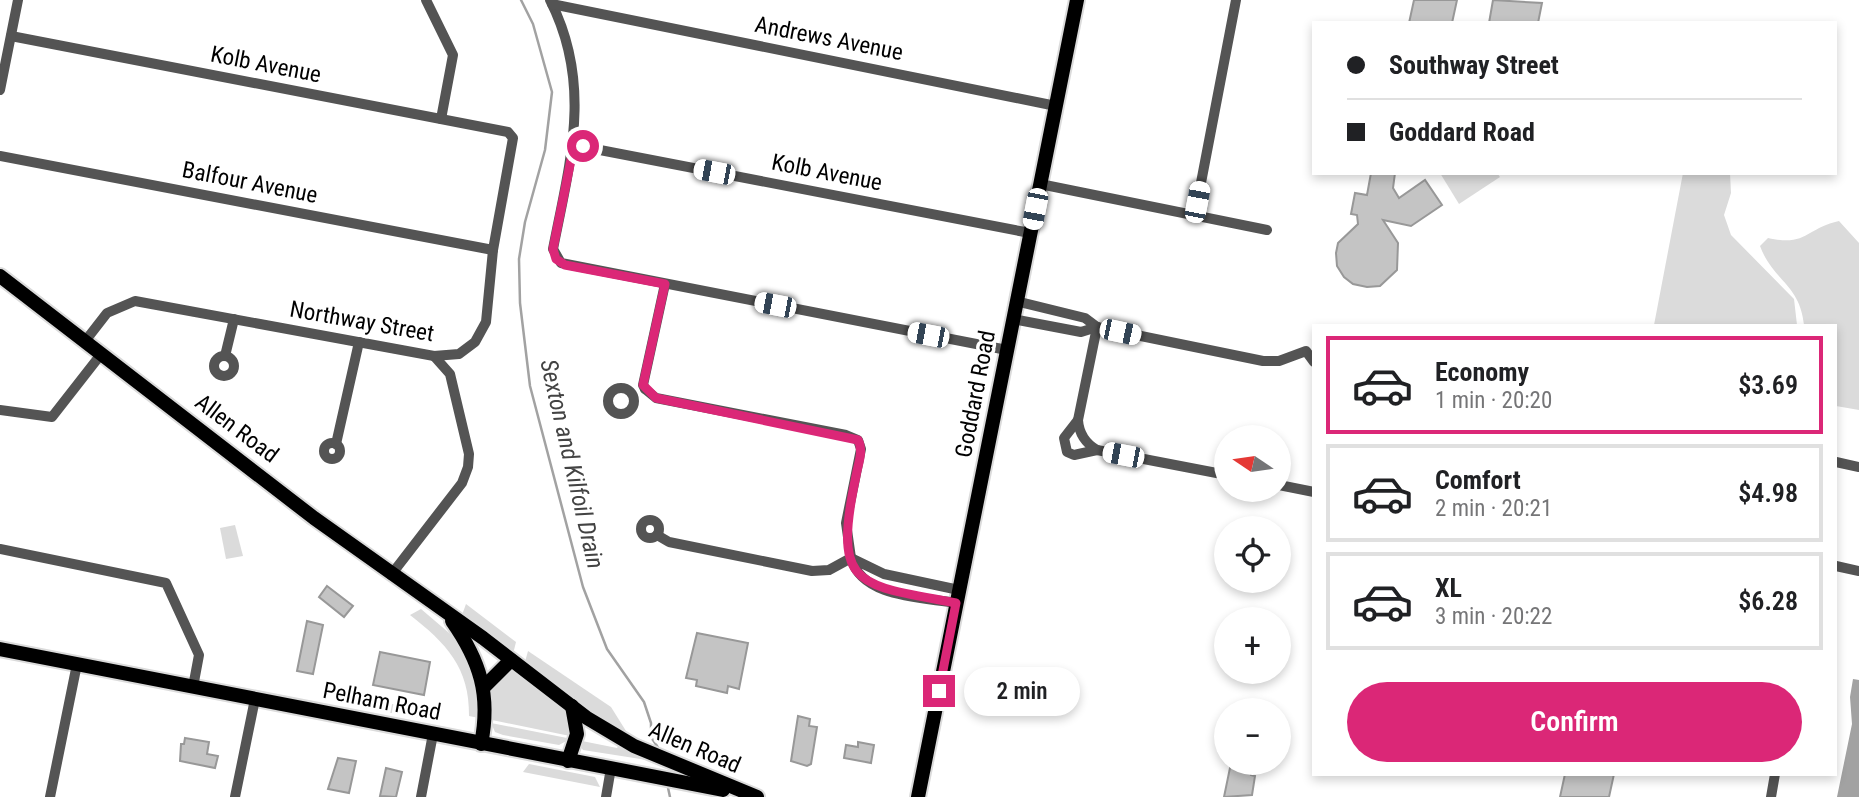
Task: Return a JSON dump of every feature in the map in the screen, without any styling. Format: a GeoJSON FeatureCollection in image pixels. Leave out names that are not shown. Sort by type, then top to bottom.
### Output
{"type":"FeatureCollection","features":[{"type":"Feature","properties":{"kind":"main road","name":"Goddard Road"},"geometry":{"type":"LineString","coordinates":[[918,797],[1077,0]]}},
{"type":"Feature","properties":{"kind":"main road","name":"Allen Road"},"geometry":{"type":"LineString","coordinates":[[0,275],[391,575],[613,735],[756,797]]}},
{"type":"Feature","properties":{"kind":"main road","name":"Allen Road"},"geometry":{"type":"LineString","coordinates":[[447,614],[469,646],[484,687],[486,719],[481,744]]}},
{"type":"Feature","properties":{"kind":"main road","name":"Pelham Road"},"geometry":{"type":"LineString","coordinates":[[0,649],[756,797]]}},
{"type":"Feature","properties":{"kind":"main road"},"geometry":{"type":"LineString","coordinates":[[484,687],[511,660]]}},
{"type":"Feature","properties":{"kind":"main road"},"geometry":{"type":"LineString","coordinates":[[569,761],[576,734],[572,706]]}},
{"type":"Feature","properties":{"kind":"street"},"geometry":{"type":"LineString","coordinates":[[0,90],[18,0]]}},
{"type":"Feature","properties":{"kind":"street"},"geometry":{"type":"LineString","coordinates":[[426,0],[453,55],[441,119]]}},
{"type":"Feature","properties":{"kind":"street"},"geometry":{"type":"LineString","coordinates":[[1195,214],[1236,0]]}},
{"type":"Feature","properties":{"kind":"street"},"geometry":{"type":"LineString","coordinates":[[551,2],[566,39],[573,74],[576,111],[574,145],[553,249],[556,259],[565,265],[1007,350]]}},
{"type":"Feature","properties":{"kind":"street","name":"Andrews Avenue"},"geometry":{"type":"LineString","coordinates":[[551,2],[1056,106]]}},
{"type":"Feature","properties":{"kind":"street","name":"Kolb Avenue"},"geometry":{"type":"LineString","coordinates":[[11,36],[508,132],[511,136]]}},
{"type":"Feature","properties":{"kind":"street","name":"Northway Street"},"geometry":{"type":"LineString","coordinates":[[86,340],[107,313],[135,301],[434,356],[459,354],[475,342],[483,331],[489,313],[493,250],[514,144],[511,136]]}},
{"type":"Feature","properties":{"kind":"street","name":"Kolb Avenue"},"geometry":{"type":"LineString","coordinates":[[574,145],[1030,233]]}},
{"type":"Feature","properties":{"kind":"street","name":"Balfour Avenue"},"geometry":{"type":"LineString","coordinates":[[0,156],[493,250]]}},
{"type":"Feature","properties":{"kind":"street"},"geometry":{"type":"LineString","coordinates":[[1040,184],[1268,230]]}},
{"type":"Feature","properties":{"kind":"street"},"geometry":{"type":"LineString","coordinates":[[665,284],[643,385],[645,389],[656,398],[858,440],[861,453],[846,523],[850,558]]}},
{"type":"Feature","properties":{"kind":"street"},"geometry":{"type":"LineString","coordinates":[[1016,302],[1085,318],[1097,327],[1263,361],[1279,361],[1307,351],[1312,359]]}},
{"type":"Feature","properties":{"kind":"street"},"geometry":{"type":"LineString","coordinates":[[225,356],[234,319]]}},
{"type":"Feature","properties":{"kind":"street"},"geometry":{"type":"LineString","coordinates":[[1013,319],[1081,332],[1097,327]]}},
{"type":"Feature","properties":{"kind":"street"},"geometry":{"type":"LineString","coordinates":[[1097,327],[1078,420],[1082,438],[1097,450]]}},
{"type":"Feature","properties":{"kind":"street"},"geometry":{"type":"LineString","coordinates":[[336,444],[359,342]]}},
{"type":"Feature","properties":{"kind":"street"},"geometry":{"type":"LineString","coordinates":[[0,410],[52,417],[102,353]]}},
{"type":"Feature","properties":{"kind":"street"},"geometry":{"type":"LineString","coordinates":[[391,575],[462,483],[468,467],[468,454],[450,374],[434,356]]}},
{"type":"Feature","properties":{"kind":"street"},"geometry":{"type":"LineString","coordinates":[[632,396],[645,389]]}},
{"type":"Feature","properties":{"kind":"street"},"geometry":{"type":"LineString","coordinates":[[1078,420],[1068,429],[1063,445],[1067,452],[1074,455],[1097,450],[1214,472]]}},
{"type":"Feature","properties":{"kind":"street"},"geometry":{"type":"LineString","coordinates":[[1837,465],[1859,467]]}},
{"type":"Feature","properties":{"kind":"street"},"geometry":{"type":"LineString","coordinates":[[1292,488],[1312,492]]}},
{"type":"Feature","properties":{"kind":"street"},"geometry":{"type":"LineString","coordinates":[[657,535],[669,542],[812,571],[829,570],[850,558]]}},
{"type":"Feature","properties":{"kind":"street"},"geometry":{"type":"LineString","coordinates":[[0,549],[166,583],[199,655],[193,687]]}},
{"type":"Feature","properties":{"kind":"street"},"geometry":{"type":"LineString","coordinates":[[850,558],[884,574],[958,597]]}},
{"type":"Feature","properties":{"kind":"street"},"geometry":{"type":"LineString","coordinates":[[1837,566],[1859,571]]}},
{"type":"Feature","properties":{"kind":"street"},"geometry":{"type":"LineString","coordinates":[[50,797],[77,664]]}},
{"type":"Feature","properties":{"kind":"street"},"geometry":{"type":"LineString","coordinates":[[235,797],[255,699]]}},
{"type":"Feature","properties":{"kind":"street"},"geometry":{"type":"LineString","coordinates":[[421,797],[433,734]]}},
{"type":"Feature","properties":{"kind":"street"},"geometry":{"type":"LineString","coordinates":[[606,797],[611,768]]}},
{"type":"Feature","properties":{"kind":"street"},"geometry":{"type":"LineString","coordinates":[[1771,797],[1776,776]]}},
{"type":"Feature","properties":{"kind":"shaded area"},"geometry":{"type":"Polygon","coordinates":[[[1441,175],[1500,177],[1459,204],[1441,175]]]}},
{"type":"Feature","properties":{"kind":"shaded area"},"geometry":{"type":"Polygon","coordinates":[[[1683,175],[1730,175],[1731,193],[1724,215],[1731,235],[1794,299],[1797,324],[1654,324],[1683,175]]]}},
{"type":"Feature","properties":{"kind":"shaded area"},"geometry":{"type":"Polygon","coordinates":[[[1839,221],[1859,243],[1859,410],[1837,406],[1837,324],[1804,324],[1792,291],[1765,258],[1760,246],[1768,238],[1791,240],[1839,221]]]}},
{"type":"Feature","properties":{"kind":"shaded area"},"geometry":{"type":"Polygon","coordinates":[[[235,525],[243,556],[226,559],[220,528],[235,525]]]}},
{"type":"Feature","properties":{"kind":"shaded area"},"geometry":{"type":"Polygon","coordinates":[[[466,604],[516,642],[514,650],[510,651],[462,615],[466,604]]]}},
{"type":"Feature","properties":{"kind":"shaded area"},"geometry":{"type":"Polygon","coordinates":[[[421,609],[455,638],[475,672],[479,718],[469,716],[465,684],[453,658],[435,636],[410,615],[421,609]]]}},
{"type":"Feature","properties":{"kind":"shaded area"},"geometry":{"type":"Polygon","coordinates":[[[528,651],[611,707],[626,731],[622,734],[525,662],[528,651]]]}},
{"type":"Feature","properties":{"kind":"shaded area"},"geometry":{"type":"Polygon","coordinates":[[[512,668],[565,709],[570,736],[492,720],[492,690],[512,668]]]}},
{"type":"Feature","properties":{"kind":"shaded area"},"geometry":{"type":"Polygon","coordinates":[[[1853,679],[1859,680],[1859,797],[1837,797],[1852,724],[1850,697],[1853,679]]]}},
{"type":"Feature","properties":{"kind":"shaded area"},"geometry":{"type":"Polygon","coordinates":[[[371,700],[430,711],[424,719],[376,710],[371,700]]]}},
{"type":"Feature","properties":{"kind":"shaded area"},"geometry":{"type":"Polygon","coordinates":[[[491,723],[570,739],[559,745],[503,735],[495,732],[491,723]]]}},
{"type":"Feature","properties":{"kind":"shaded area"},"geometry":{"type":"Polygon","coordinates":[[[582,741],[617,748],[619,745],[647,760],[583,750],[579,745],[582,741]]]}},
{"type":"Feature","properties":{"kind":"shaded area"},"geometry":{"type":"Polygon","coordinates":[[[529,764],[595,777],[600,787],[523,772],[529,764]]]}},
{"type":"Feature","properties":{"kind":"building"},"geometry":{"type":"Polygon","coordinates":[[[1414,0],[1457,0],[1452,21],[1409,21],[1414,0]]]}},
{"type":"Feature","properties":{"kind":"building"},"geometry":{"type":"Polygon","coordinates":[[[1493,0],[1542,3],[1538,21],[1489,21],[1493,0]]]}},
{"type":"Feature","properties":{"kind":"building"},"geometry":{"type":"Polygon","coordinates":[[[1371,175],[1395,175],[1393,188],[1399,198],[1425,180],[1442,205],[1411,226],[1383,220],[1398,243],[1397,270],[1380,286],[1367,287],[1353,284],[1344,277],[1337,266],[1336,253],[1338,243],[1358,224],[1357,215],[1351,214],[1355,193],[1367,195],[1371,175]]]}},
{"type":"Feature","properties":{"kind":"building"},"geometry":{"type":"Polygon","coordinates":[[[327,586],[353,606],[344,617],[319,597],[327,586]]]}},
{"type":"Feature","properties":{"kind":"building"},"geometry":{"type":"Polygon","coordinates":[[[307,621],[323,625],[313,674],[297,671],[307,621]]]}},
{"type":"Feature","properties":{"kind":"building"},"geometry":{"type":"Polygon","coordinates":[[[697,633],[748,643],[739,689],[728,686],[727,693],[696,686],[697,680],[686,678],[697,633]]]}},
{"type":"Feature","properties":{"kind":"building"},"geometry":{"type":"Polygon","coordinates":[[[380,652],[430,662],[424,695],[373,685],[380,652]]]}},
{"type":"Feature","properties":{"kind":"building"},"geometry":{"type":"Polygon","coordinates":[[[798,716],[810,719],[809,726],[817,727],[811,764],[807,766],[791,761],[798,716]]]}},
{"type":"Feature","properties":{"kind":"building"},"geometry":{"type":"Polygon","coordinates":[[[185,738],[209,742],[207,754],[218,756],[215,768],[180,761],[181,744],[184,744],[185,738]]]}},
{"type":"Feature","properties":{"kind":"building"},"geometry":{"type":"Polygon","coordinates":[[[858,742],[874,745],[871,763],[844,758],[846,745],[858,747],[858,742]]]}},
{"type":"Feature","properties":{"kind":"building"},"geometry":{"type":"Polygon","coordinates":[[[338,758],[356,761],[349,793],[328,789],[338,758]]]}},
{"type":"Feature","properties":{"kind":"building"},"geometry":{"type":"Polygon","coordinates":[[[386,768],[402,772],[396,797],[380,796],[386,768]]]}},
{"type":"Feature","properties":{"kind":"building"},"geometry":{"type":"Polygon","coordinates":[[[1229,775],[1255,776],[1252,795],[1224,797],[1229,775]]]}},
{"type":"Feature","properties":{"kind":"building"},"geometry":{"type":"Polygon","coordinates":[[[1565,776],[1614,776],[1609,797],[1560,797],[1565,776]]]}},
{"type":"Feature","properties":{"kind":"waterway","name":"Sexton and Kilfoil Drain"},"geometry":{"type":"LineString","coordinates":[[521,0],[533,24],[552,92],[545,150],[525,222],[519,259],[520,303],[530,386],[583,587],[607,649],[644,702],[651,723],[651,737],[661,752]]}},
{"type":"Feature","properties":{"kind":"waterway","name":"Sexton and Kilfoil Drain"},"geometry":{"type":"LineString","coordinates":[[667,783],[670,797]]}},
{"type":"Feature","properties":{"kind":"route"},"geometry":{"type":"LineString","coordinates":[[583,146],[574,145],[553,249],[556,259],[565,265],[665,284],[643,385],[649,394],[656,398],[846,435],[858,440],[861,453],[845,533],[854,571],[873,586],[956,603],[939,691]]}}]}
